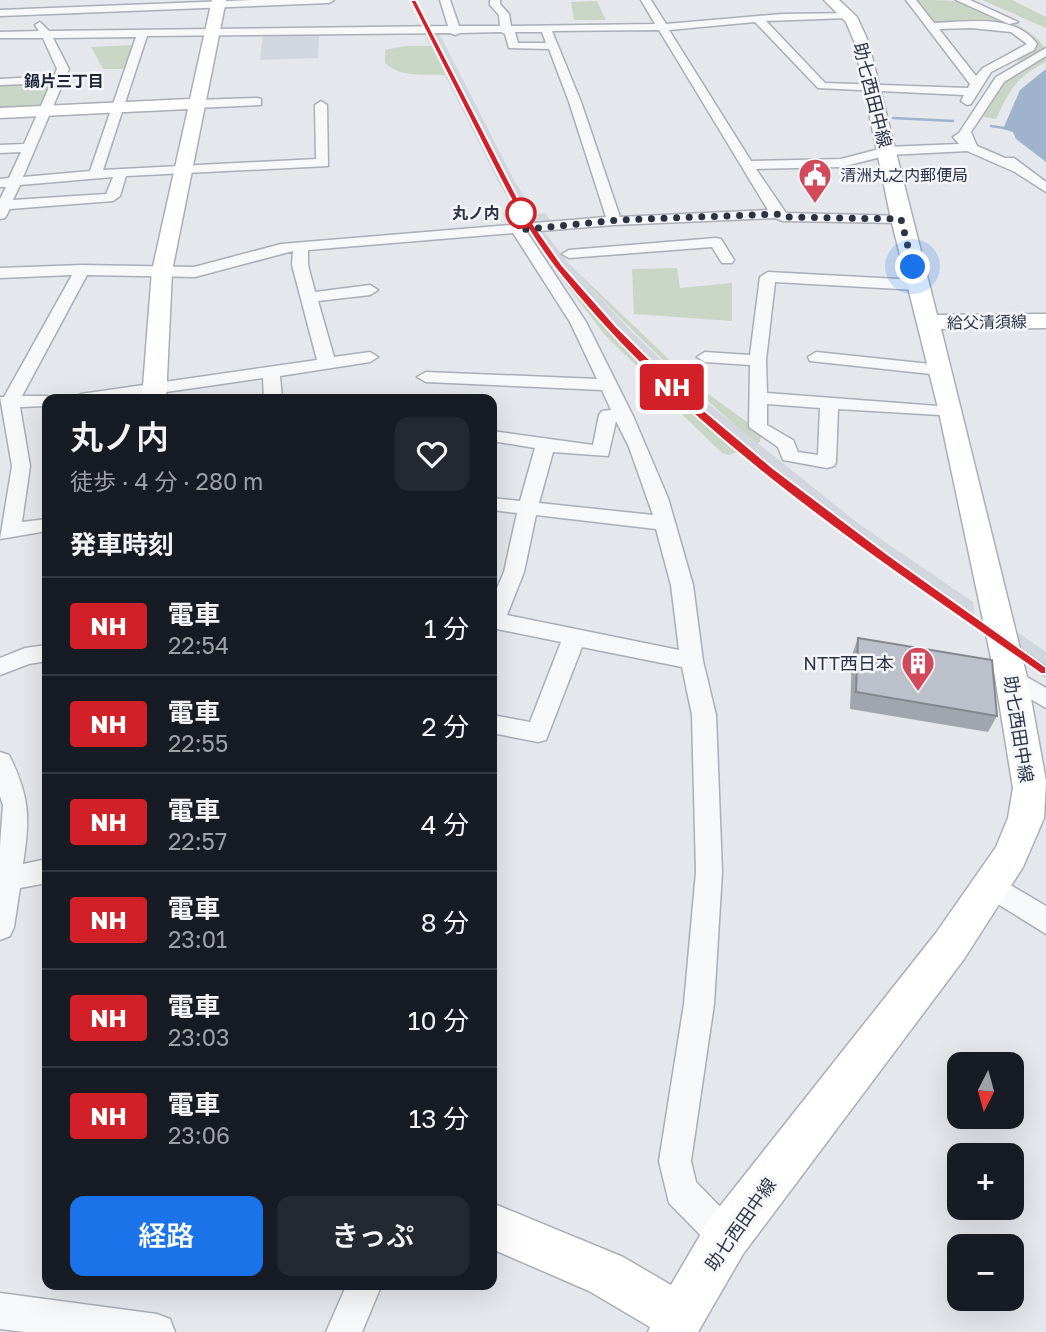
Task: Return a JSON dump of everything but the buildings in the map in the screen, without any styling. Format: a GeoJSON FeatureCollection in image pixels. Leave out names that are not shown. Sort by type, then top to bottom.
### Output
{"type":"FeatureCollection","features":[{"type":"Feature","properties":{"kind":"main road"},"geometry":{"type":"LineString","coordinates":[[154,394],[162,271],[219,3]]}},
{"type":"Feature","properties":{"kind":"main road","name":"助七西田中線"},"geometry":{"type":"LineString","coordinates":[[676,1324],[726,1237],[950,946],[1010,856],[1026,818],[1030,788],[1011,677],[951,412],[901,219],[859,37],[839,4]]}},
{"type":"Feature","properties":{"kind":"main road"},"geometry":{"type":"LineString","coordinates":[[0,113],[196,104]]}},
{"type":"Feature","properties":{"kind":"main road","name":"給父清須線"},"geometry":{"type":"LineString","coordinates":[[928,322],[1046,321]]}},
{"type":"Feature","properties":{"kind":"main road"},"geometry":{"type":"LineString","coordinates":[[497,1228],[606,1274],[676,1324]]}},
{"type":"Feature","properties":{"kind":"street"},"geometry":{"type":"LineString","coordinates":[[0,13],[328,0]]}},
{"type":"Feature","properties":{"kind":"street"},"geometry":{"type":"LineString","coordinates":[[445,0],[448,19],[453,22],[455,32]]}},
{"type":"Feature","properties":{"kind":"street"},"geometry":{"type":"LineString","coordinates":[[495,0],[495,5],[504,15],[513,46],[552,46]]}},
{"type":"Feature","properties":{"kind":"street"},"geometry":{"type":"LineString","coordinates":[[646,0],[777,214]]}},
{"type":"Feature","properties":{"kind":"street"},"geometry":{"type":"LineString","coordinates":[[911,0],[974,88]]}},
{"type":"Feature","properties":{"kind":"street"},"geometry":{"type":"LineString","coordinates":[[961,0],[1031,30],[1043,38],[1046,45]]}},
{"type":"Feature","properties":{"kind":"street"},"geometry":{"type":"LineString","coordinates":[[1,36],[455,32],[662,27],[759,20],[839,4]]}},
{"type":"Feature","properties":{"kind":"street"},"geometry":{"type":"LineString","coordinates":[[0,7],[34,18],[47,34],[62,63],[59,79],[29,149],[7,183],[2,210],[108,198],[113,196],[121,172]]}},
{"type":"Feature","properties":{"kind":"street"},"geometry":{"type":"LineString","coordinates":[[773,7],[782,17]]}},
{"type":"Feature","properties":{"kind":"street"},"geometry":{"type":"LineString","coordinates":[[759,20],[822,86],[974,88]]}},
{"type":"Feature","properties":{"kind":"street"},"geometry":{"type":"LineString","coordinates":[[931,26],[1009,26],[1026,34],[1032,44],[1030,48],[986,70],[960,117],[958,136],[969,147],[1020,169]]}},
{"type":"Feature","properties":{"kind":"street"},"geometry":{"type":"LineString","coordinates":[[546,29],[575,102],[614,220]]}},
{"type":"Feature","properties":{"kind":"street"},"geometry":{"type":"LineString","coordinates":[[95,174],[142,34]]}},
{"type":"Feature","properties":{"kind":"street"},"geometry":{"type":"LineString","coordinates":[[969,147],[971,145],[965,132],[974,124],[996,84],[1009,72],[1046,51]]}},
{"type":"Feature","properties":{"kind":"street"},"geometry":{"type":"LineString","coordinates":[[1009,72],[1018,54]]}},
{"type":"Feature","properties":{"kind":"street"},"geometry":{"type":"LineString","coordinates":[[0,82],[59,79]]}},
{"type":"Feature","properties":{"kind":"street"},"geometry":{"type":"LineString","coordinates":[[196,104],[257,102]]}},
{"type":"Feature","properties":{"kind":"street"},"geometry":{"type":"LineString","coordinates":[[7,183],[121,172],[323,163],[321,105]]}},
{"type":"Feature","properties":{"kind":"street"},"geometry":{"type":"LineString","coordinates":[[974,124],[986,143],[1046,188]]}},
{"type":"Feature","properties":{"kind":"street"},"geometry":{"type":"LineString","coordinates":[[747,165],[855,161],[887,151],[969,147]]}},
{"type":"Feature","properties":{"kind":"street"},"geometry":{"type":"LineString","coordinates":[[0,149],[29,149]]}},
{"type":"Feature","properties":{"kind":"street"},"geometry":{"type":"LineString","coordinates":[[0,273],[82,270],[195,272],[260,252],[301,246],[614,220],[777,214],[783,217],[901,219]]}},
{"type":"Feature","properties":{"kind":"street"},"geometry":{"type":"LineString","coordinates":[[638,219],[653,247]]}},
{"type":"Feature","properties":{"kind":"street"},"geometry":{"type":"LineString","coordinates":[[518,230],[578,322],[624,416],[666,523],[682,585],[692,661],[704,715],[709,872],[699,1004],[675,1161],[681,1191],[726,1237]]}},
{"type":"Feature","properties":{"kind":"street"},"geometry":{"type":"LineString","coordinates":[[569,254],[716,242],[727,260]]}},
{"type":"Feature","properties":{"kind":"street"},"geometry":{"type":"LineString","coordinates":[[301,246],[300,265],[327,364]]}},
{"type":"Feature","properties":{"kind":"street"},"geometry":{"type":"LineString","coordinates":[[42,526],[5,531],[21,466],[5,412],[82,270]]}},
{"type":"Feature","properties":{"kind":"street"},"geometry":{"type":"LineString","coordinates":[[829,403],[827,462],[790,456],[786,444],[758,427],[758,360],[768,277],[918,285]]}},
{"type":"Feature","properties":{"kind":"street"},"geometry":{"type":"LineString","coordinates":[[309,297],[370,290]]}},
{"type":"Feature","properties":{"kind":"street"},"geometry":{"type":"LineString","coordinates":[[705,356],[758,360]]}},
{"type":"Feature","properties":{"kind":"street"},"geometry":{"type":"LineString","coordinates":[[154,394],[370,357]]}},
{"type":"Feature","properties":{"kind":"street"},"geometry":{"type":"LineString","coordinates":[[816,357],[940,370]]}},
{"type":"Feature","properties":{"kind":"street"},"geometry":{"type":"LineString","coordinates":[[271,372],[273,394]]}},
{"type":"Feature","properties":{"kind":"street"},"geometry":{"type":"LineString","coordinates":[[426,377],[608,385]]}},
{"type":"Feature","properties":{"kind":"street"},"geometry":{"type":"LineString","coordinates":[[759,398],[951,412]]}},
{"type":"Feature","properties":{"kind":"street"},"geometry":{"type":"LineString","coordinates":[[5,412],[42,402]]}},
{"type":"Feature","properties":{"kind":"street"},"geometry":{"type":"LineString","coordinates":[[497,437],[538,441],[545,446],[601,452],[608,415],[624,416]]}},
{"type":"Feature","properties":{"kind":"street"},"geometry":{"type":"LineString","coordinates":[[497,611],[514,572],[521,533],[545,446]]}},
{"type":"Feature","properties":{"kind":"street"},"geometry":{"type":"LineString","coordinates":[[497,504],[666,523]]}},
{"type":"Feature","properties":{"kind":"street"},"geometry":{"type":"LineString","coordinates":[[497,621],[692,661]]}},
{"type":"Feature","properties":{"kind":"street"},"geometry":{"type":"LineString","coordinates":[[497,725],[538,733],[574,638]]}},
{"type":"Feature","properties":{"kind":"street"},"geometry":{"type":"LineString","coordinates":[[0,667],[25,656],[42,654]]}},
{"type":"Feature","properties":{"kind":"street"},"geometry":{"type":"LineString","coordinates":[[1011,677],[1046,699]]}},
{"type":"Feature","properties":{"kind":"street"},"geometry":{"type":"LineString","coordinates":[[0,762],[16,805],[16,828],[5,879],[0,927]]}},
{"type":"Feature","properties":{"kind":"street"},"geometry":{"type":"LineString","coordinates":[[5,879],[42,872]]}},
{"type":"Feature","properties":{"kind":"street"},"geometry":{"type":"LineString","coordinates":[[990,885],[1046,921]]}},
{"type":"Feature","properties":{"kind":"street"},"geometry":{"type":"LineString","coordinates":[[344,1332],[362,1290]]}},
{"type":"Feature","properties":{"kind":"street"},"geometry":{"type":"LineString","coordinates":[[0,1311],[157,1332]]}},
{"type":"Feature","properties":{"kind":"shaded area"},"geometry":{"type":"Polygon","coordinates":[[[319,33],[318,58],[260,60],[263,34],[319,33]]]}},
{"type":"Feature","properties":{"kind":"shaded area"},"geometry":{"type":"Polygon","coordinates":[[[424,33],[439,33],[515,182],[535,214],[545,213],[554,225],[513,227],[503,214],[517,212],[499,183],[424,33]]]}},
{"type":"Feature","properties":{"kind":"shaded area"},"geometry":{"type":"Polygon","coordinates":[[[542,229],[570,265],[630,330],[700,397],[859,524],[973,602],[976,629],[739,453],[679,399],[556,267],[529,230],[542,229]]]}},
{"type":"Feature","properties":{"kind":"shaded area"},"geometry":{"type":"Polygon","coordinates":[[[1017,632],[1046,652],[1046,679],[1027,666],[1017,632]]]}},
{"type":"Feature","properties":{"kind":"green space"},"geometry":{"type":"Polygon","coordinates":[[[915,0],[959,1],[980,8],[1018,25],[1029,32],[1044,47],[1042,51],[1014,65],[1036,44],[1029,34],[1019,28],[1005,25],[933,23],[915,0]]]}},
{"type":"Feature","properties":{"kind":"green space"},"geometry":{"type":"Polygon","coordinates":[[[982,0],[1012,0],[1046,17],[1046,28],[982,0]]]}},
{"type":"Feature","properties":{"kind":"green space"},"geometry":{"type":"Polygon","coordinates":[[[597,1],[606,20],[574,20],[571,2],[597,1]]]}},
{"type":"Feature","properties":{"kind":"green space"},"geometry":{"type":"Polygon","coordinates":[[[133,45],[125,69],[103,69],[91,47],[133,45]]]}},
{"type":"Feature","properties":{"kind":"green space"},"geometry":{"type":"Polygon","coordinates":[[[405,46],[431,46],[445,75],[405,73],[385,63],[385,50],[405,46]]]}},
{"type":"Feature","properties":{"kind":"green space"},"geometry":{"type":"Polygon","coordinates":[[[1046,54],[1046,62],[1015,85],[996,119],[983,117],[995,94],[1008,79],[1046,54]]]}},
{"type":"Feature","properties":{"kind":"green space"},"geometry":{"type":"Polygon","coordinates":[[[53,82],[43,106],[0,110],[0,84],[53,82]]]}},
{"type":"Feature","properties":{"kind":"green space"},"geometry":{"type":"Polygon","coordinates":[[[529,230],[576,290],[627,346],[737,452],[729,455],[722,453],[605,335],[526,232],[529,230]]]}},
{"type":"Feature","properties":{"kind":"green space"},"geometry":{"type":"Polygon","coordinates":[[[570,265],[697,386],[750,424],[761,436],[760,442],[757,443],[684,379],[637,335],[570,265]]]}},
{"type":"Feature","properties":{"kind":"green space"},"geometry":{"type":"Polygon","coordinates":[[[677,268],[680,288],[732,283],[732,321],[634,314],[632,269],[677,268]]]}},
{"type":"Feature","properties":{"kind":"water"},"geometry":{"type":"Polygon","coordinates":[[[1046,69],[1046,162],[1016,139],[1013,132],[1003,129],[1020,90],[1046,69]]]}},
{"type":"Feature","properties":{"kind":"waterway"},"geometry":{"type":"LineString","coordinates":[[893,118],[953,121]]}},
{"type":"Feature","properties":{"kind":"waterway"},"geometry":{"type":"LineString","coordinates":[[991,126],[1010,129]]}},
{"type":"Feature","properties":{"kind":"railway"},"geometry":{"type":"LineString","coordinates":[[413,0],[487,149]]}},
{"type":"Feature","properties":{"kind":"railway"},"geometry":{"type":"LineString","coordinates":[[487,149],[538,240],[589,304],[627,344]]}},
{"type":"Feature","properties":{"kind":"railway"},"geometry":{"type":"LineString","coordinates":[[625,342],[697,412],[774,476],[935,594]]}},
{"type":"Feature","properties":{"kind":"railway"},"geometry":{"type":"LineString","coordinates":[[933,592],[1046,670]]}},
{"type":"Feature","properties":{"kind":"train","name":"NH"},"geometry":{"type":"LineString","coordinates":[[413,0],[521,212],[559,267],[612,328],[684,398],[769,470],[886,559],[1046,670]]}},
{"type":"Feature","properties":{"kind":"place","name":"清洲丸之内郵便局"},"geometry":{"type":"Point","coordinates":[815,205]}},
{"type":"Feature","properties":{"kind":"place","name":"丸ノ内"},"geometry":{"type":"Point","coordinates":[521,213]}},
{"type":"Feature","properties":{"kind":"place","name":"NTT西日本"},"geometry":{"type":"Point","coordinates":[918,693]}},
{"type":"Feature","properties":{"kind":"district","name":"鍋片三丁目"},"geometry":{"type":"Point","coordinates":[64,81]}},
{"type":"Feature","properties":{"kind":"route"},"geometry":{"type":"LineString","coordinates":[[521,213],[518,230],[620,220],[777,214],[783,217],[901,219],[913,267]]}}]}
